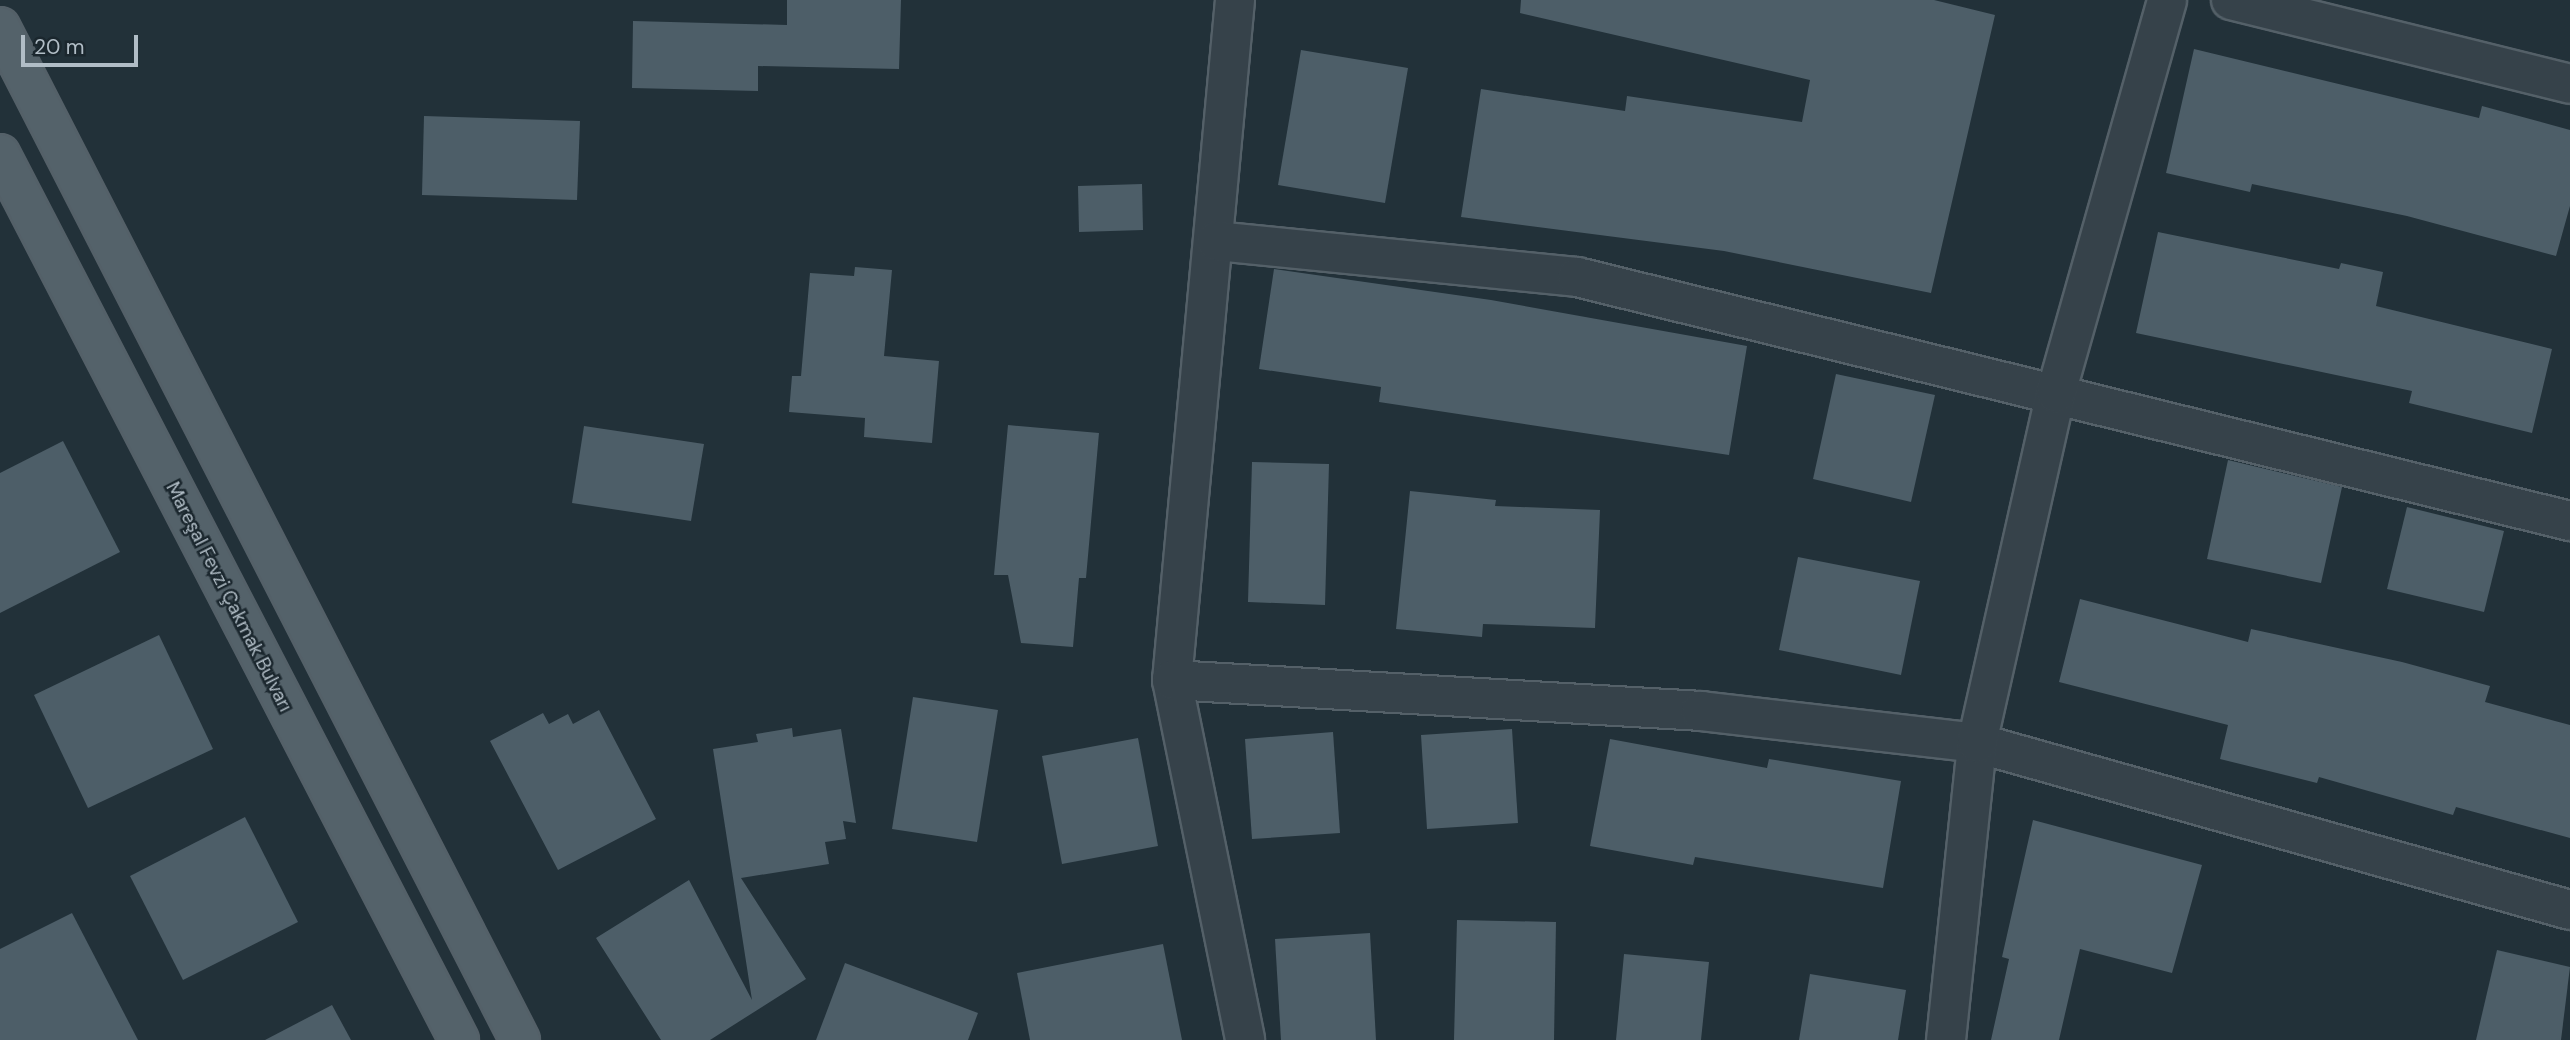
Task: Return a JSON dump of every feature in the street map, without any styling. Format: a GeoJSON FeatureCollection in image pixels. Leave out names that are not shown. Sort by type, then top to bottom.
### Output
{"type":"FeatureCollection","features":[{"type":"Feature","properties":{"kind":"main road"},"geometry":{"type":"LineString","coordinates":[[0,27],[520,1040]]}},
{"type":"Feature","properties":{"kind":"main road","name":"Mareşal Fevzi Çakmak Bulvarı"},"geometry":{"type":"LineString","coordinates":[[6,178],[458,1039]]}},
{"type":"Feature","properties":{"kind":"street"},"geometry":{"type":"LineString","coordinates":[[1236,0],[1216,241],[1172,680],[1245,1040]]}},
{"type":"Feature","properties":{"kind":"street"},"geometry":{"type":"LineString","coordinates":[[1946,1040],[1977,743],[2056,393],[2167,0]]}},
{"type":"Feature","properties":{"kind":"street"},"geometry":{"type":"LineString","coordinates":[[2231,0],[2570,84]]}},
{"type":"Feature","properties":{"kind":"street"},"geometry":{"type":"LineString","coordinates":[[1216,241],[1577,277],[2570,521]]}},
{"type":"Feature","properties":{"kind":"street"},"geometry":{"type":"LineString","coordinates":[[1172,680],[1701,711],[1977,743],[2570,910]]}},
{"type":"Feature","properties":{"kind":"building"},"geometry":{"type":"Polygon","coordinates":[[[787,0],[901,0],[899,69],[758,66],[758,91],[632,88],[633,21],[787,25],[787,0]]]}},
{"type":"Feature","properties":{"kind":"building"},"geometry":{"type":"Polygon","coordinates":[[[1521,0],[1934,0],[1995,15],[1931,293],[1724,251],[1461,217],[1481,89],[1625,111],[1627,96],[1802,122],[1810,80],[1520,13],[1521,0]]]}},
{"type":"Feature","properties":{"kind":"building"},"geometry":{"type":"Polygon","coordinates":[[[2194,49],[2479,118],[2482,106],[2570,130],[2570,206],[2556,256],[2407,216],[2252,184],[2250,192],[2166,173],[2194,49]]]}},
{"type":"Feature","properties":{"kind":"building"},"geometry":{"type":"Polygon","coordinates":[[[1301,50],[1408,68],[1385,203],[1278,185],[1301,50]]]}},
{"type":"Feature","properties":{"kind":"building"},"geometry":{"type":"Polygon","coordinates":[[[424,116],[580,121],[577,200],[422,195],[424,116]]]}},
{"type":"Feature","properties":{"kind":"building"},"geometry":{"type":"Polygon","coordinates":[[[1142,184],[1143,230],[1079,232],[1078,186],[1142,184]]]}},
{"type":"Feature","properties":{"kind":"building"},"geometry":{"type":"Polygon","coordinates":[[[2158,232],[2339,269],[2341,263],[2383,272],[2376,306],[2552,349],[2532,433],[2409,403],[2412,391],[2136,333],[2158,232]]]}},
{"type":"Feature","properties":{"kind":"building"},"geometry":{"type":"Polygon","coordinates":[[[855,267],[892,270],[884,356],[939,361],[932,443],[864,437],[865,418],[789,412],[792,376],[801,376],[810,273],[854,276],[855,267]]]}},
{"type":"Feature","properties":{"kind":"building"},"geometry":{"type":"Polygon","coordinates":[[[1274,269],[1491,300],[1747,346],[1729,455],[1379,402],[1381,387],[1259,369],[1274,269]]]}},
{"type":"Feature","properties":{"kind":"building"},"geometry":{"type":"Polygon","coordinates":[[[1836,374],[1935,395],[1911,502],[1813,479],[1836,374]]]}},
{"type":"Feature","properties":{"kind":"building"},"geometry":{"type":"Polygon","coordinates":[[[1008,425],[1099,433],[1086,578],[1079,578],[1073,647],[1021,643],[1008,575],[994,575],[1008,425]]]}},
{"type":"Feature","properties":{"kind":"building"},"geometry":{"type":"Polygon","coordinates":[[[584,426],[704,444],[691,521],[572,503],[584,426]]]}},
{"type":"Feature","properties":{"kind":"building"},"geometry":{"type":"Polygon","coordinates":[[[63,441],[120,552],[0,613],[0,473],[63,441]]]}},
{"type":"Feature","properties":{"kind":"building"},"geometry":{"type":"Polygon","coordinates":[[[2228,460],[2342,487],[2321,583],[2207,559],[2228,460]]]}},
{"type":"Feature","properties":{"kind":"building"},"geometry":{"type":"Polygon","coordinates":[[[1252,462],[1329,464],[1325,605],[1248,602],[1252,462]]]}},
{"type":"Feature","properties":{"kind":"building"},"geometry":{"type":"Polygon","coordinates":[[[1410,491],[1496,500],[1495,506],[1600,510],[1595,628],[1483,624],[1482,637],[1396,629],[1410,491]]]}},
{"type":"Feature","properties":{"kind":"building"},"geometry":{"type":"Polygon","coordinates":[[[2407,507],[2504,531],[2484,612],[2387,589],[2407,507]]]}},
{"type":"Feature","properties":{"kind":"building"},"geometry":{"type":"Polygon","coordinates":[[[1798,557],[1920,581],[1901,675],[1779,650],[1798,557]]]}},
{"type":"Feature","properties":{"kind":"building"},"geometry":{"type":"Polygon","coordinates":[[[2080,599],[2248,642],[2251,629],[2402,662],[2490,686],[2485,702],[2570,725],[2570,838],[2456,807],[2453,815],[2319,777],[2317,783],[2220,759],[2228,725],[2059,682],[2080,599]]]}},
{"type":"Feature","properties":{"kind":"building"},"geometry":{"type":"Polygon","coordinates":[[[159,635],[213,749],[88,808],[34,695],[159,635]]]}},
{"type":"Feature","properties":{"kind":"building"},"geometry":{"type":"Polygon","coordinates":[[[913,697],[998,710],[977,842],[892,829],[913,697]]]}},
{"type":"Feature","properties":{"kind":"building"},"geometry":{"type":"Polygon","coordinates":[[[599,710],[656,819],[558,870],[490,741],[543,713],[549,724],[568,714],[573,724],[599,710]]]}},
{"type":"Feature","properties":{"kind":"building"},"geometry":{"type":"Polygon","coordinates":[[[792,728],[793,737],[841,729],[856,823],[843,821],[846,839],[825,842],[829,864],[741,878],[806,979],[710,1040],[661,1040],[596,938],[689,880],[752,1000],[713,749],[758,742],[756,734],[792,728]]]}},
{"type":"Feature","properties":{"kind":"building"},"geometry":{"type":"Polygon","coordinates":[[[1512,729],[1518,823],[1427,829],[1421,735],[1512,729]]]}},
{"type":"Feature","properties":{"kind":"building"},"geometry":{"type":"Polygon","coordinates":[[[1333,732],[1340,833],[1252,839],[1245,739],[1333,732]]]}},
{"type":"Feature","properties":{"kind":"building"},"geometry":{"type":"Polygon","coordinates":[[[1138,738],[1158,846],[1062,864],[1042,756],[1138,738]]]}},
{"type":"Feature","properties":{"kind":"building"},"geometry":{"type":"Polygon","coordinates":[[[1610,739],[1767,768],[1769,759],[1901,781],[1883,888],[1695,857],[1693,865],[1590,846],[1610,739]]]}},
{"type":"Feature","properties":{"kind":"building"},"geometry":{"type":"Polygon","coordinates":[[[245,817],[298,922],[183,980],[130,876],[245,817]]]}},
{"type":"Feature","properties":{"kind":"building"},"geometry":{"type":"Polygon","coordinates":[[[2033,820],[2202,865],[2172,973],[2080,949],[2059,1040],[1991,1040],[2009,959],[2002,957],[2033,820]]]}},
{"type":"Feature","properties":{"kind":"building"},"geometry":{"type":"Polygon","coordinates":[[[72,913],[138,1040],[0,1040],[0,949],[72,913]]]}},
{"type":"Feature","properties":{"kind":"building"},"geometry":{"type":"Polygon","coordinates":[[[1457,920],[1556,922],[1554,1040],[1454,1040],[1457,920]]]}},
{"type":"Feature","properties":{"kind":"building"},"geometry":{"type":"Polygon","coordinates":[[[1370,933],[1376,1040],[1281,1040],[1275,939],[1370,933]]]}},
{"type":"Feature","properties":{"kind":"building"},"geometry":{"type":"Polygon","coordinates":[[[1163,944],[1182,1040],[1030,1040],[1017,973],[1163,944]]]}},
{"type":"Feature","properties":{"kind":"building"},"geometry":{"type":"Polygon","coordinates":[[[2497,950],[2570,967],[2561,1040],[2476,1040],[2497,950]]]}},
{"type":"Feature","properties":{"kind":"building"},"geometry":{"type":"Polygon","coordinates":[[[1624,954],[1709,962],[1701,1040],[1616,1040],[1624,954]]]}},
{"type":"Feature","properties":{"kind":"building"},"geometry":{"type":"Polygon","coordinates":[[[845,963],[978,1013],[968,1040],[816,1040],[845,963]]]}},
{"type":"Feature","properties":{"kind":"building"},"geometry":{"type":"Polygon","coordinates":[[[1810,974],[1906,990],[1898,1040],[1799,1040],[1810,974]]]}},
{"type":"Feature","properties":{"kind":"building"},"geometry":{"type":"Polygon","coordinates":[[[332,1005],[351,1040],[265,1040],[332,1005]]]}}]}
